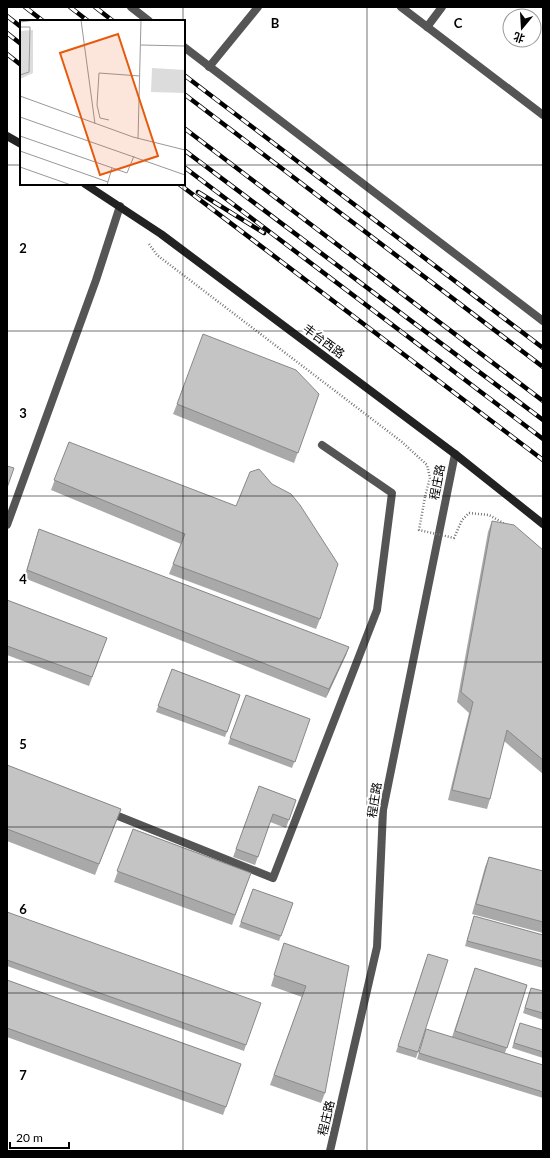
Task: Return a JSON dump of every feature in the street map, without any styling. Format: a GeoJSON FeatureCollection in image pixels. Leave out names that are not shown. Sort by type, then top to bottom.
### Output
{"type":"FeatureCollection","features":[{"type":"Feature","properties":{"kind":"main road"},"geometry":{"type":"LineString","coordinates":[[7,136],[20,143]]}},
{"type":"Feature","properties":{"kind":"main road","name":"丰台西路"},"geometry":{"type":"LineString","coordinates":[[87,185],[168,239],[455,454],[543,524]]}},
{"type":"Feature","properties":{"kind":"street"},"geometry":{"type":"LineString","coordinates":[[131,7],[148,20]]}},
{"type":"Feature","properties":{"kind":"street"},"geometry":{"type":"LineString","coordinates":[[209,67],[258,7]]}},
{"type":"Feature","properties":{"kind":"street"},"geometry":{"type":"LineString","coordinates":[[401,7],[543,114]]}},
{"type":"Feature","properties":{"kind":"street"},"geometry":{"type":"LineString","coordinates":[[427,27],[442,7]]}},
{"type":"Feature","properties":{"kind":"street"},"geometry":{"type":"LineString","coordinates":[[185,48],[543,320]]}},
{"type":"Feature","properties":{"kind":"street"},"geometry":{"type":"LineString","coordinates":[[7,525],[96,280],[120,206]]}},
{"type":"Feature","properties":{"kind":"street"},"geometry":{"type":"LineString","coordinates":[[103,810],[272,878],[377,610],[392,493],[322,445]]}},
{"type":"Feature","properties":{"kind":"street","name":"程庄路"},"geometry":{"type":"LineString","coordinates":[[330,1151],[376,947],[383,810],[455,454]]}},
{"type":"Feature","properties":{"kind":"path"},"geometry":{"type":"LineString","coordinates":[[148,243],[157,255],[402,442],[427,465],[430,478],[418,530],[454,538],[462,520],[469,513],[489,516],[507,526]]}},
{"type":"Feature","properties":{"kind":"building"},"geometry":{"type":"Polygon","coordinates":[[[203,334],[296,370],[319,394],[298,453],[177,404],[203,334]]]}},
{"type":"Feature","properties":{"kind":"building"},"geometry":{"type":"Polygon","coordinates":[[[69,442],[236,506],[250,472],[259,469],[272,484],[291,494],[300,505],[338,564],[320,619],[173,564],[185,534],[54,480],[69,442]]]}},
{"type":"Feature","properties":{"kind":"building"},"geometry":{"type":"Polygon","coordinates":[[[7,466],[14,468],[7,488],[7,466]]]}},
{"type":"Feature","properties":{"kind":"building"},"geometry":{"type":"Polygon","coordinates":[[[492,521],[514,525],[543,550],[543,760],[507,730],[490,799],[452,790],[473,702],[461,692],[492,521]]]}},
{"type":"Feature","properties":{"kind":"building"},"geometry":{"type":"Polygon","coordinates":[[[39,529],[349,647],[329,689],[27,570],[39,529]]]}},
{"type":"Feature","properties":{"kind":"building"},"geometry":{"type":"Polygon","coordinates":[[[7,600],[107,638],[92,677],[7,646],[7,600]]]}},
{"type":"Feature","properties":{"kind":"building"},"geometry":{"type":"Polygon","coordinates":[[[172,669],[240,695],[227,732],[158,706],[172,669]]]}},
{"type":"Feature","properties":{"kind":"building"},"geometry":{"type":"Polygon","coordinates":[[[246,695],[310,719],[295,762],[230,738],[246,695]]]}},
{"type":"Feature","properties":{"kind":"building"},"geometry":{"type":"Polygon","coordinates":[[[7,765],[121,809],[99,864],[7,829],[7,765]]]}},
{"type":"Feature","properties":{"kind":"building"},"geometry":{"type":"Polygon","coordinates":[[[259,786],[296,800],[289,820],[273,814],[258,857],[236,849],[259,786]]]}},
{"type":"Feature","properties":{"kind":"building"},"geometry":{"type":"Polygon","coordinates":[[[133,829],[251,873],[235,915],[117,871],[133,829]]]}},
{"type":"Feature","properties":{"kind":"building"},"geometry":{"type":"Polygon","coordinates":[[[489,857],[543,871],[543,922],[476,904],[489,857]]]}},
{"type":"Feature","properties":{"kind":"building"},"geometry":{"type":"Polygon","coordinates":[[[253,889],[293,903],[281,936],[241,922],[253,889]]]}},
{"type":"Feature","properties":{"kind":"building"},"geometry":{"type":"Polygon","coordinates":[[[7,912],[261,1003],[246,1045],[7,960],[7,912]]]}},
{"type":"Feature","properties":{"kind":"building"},"geometry":{"type":"Polygon","coordinates":[[[474,916],[543,935],[543,961],[467,941],[474,916]]]}},
{"type":"Feature","properties":{"kind":"building"},"geometry":{"type":"Polygon","coordinates":[[[284,943],[349,966],[325,1093],[274,1075],[306,986],[274,975],[284,943]]]}},
{"type":"Feature","properties":{"kind":"building"},"geometry":{"type":"Polygon","coordinates":[[[428,954],[448,960],[418,1052],[398,1046],[428,954]]]}},
{"type":"Feature","properties":{"kind":"building"},"geometry":{"type":"Polygon","coordinates":[[[475,968],[527,985],[507,1048],[455,1031],[475,968]]]}},
{"type":"Feature","properties":{"kind":"building"},"geometry":{"type":"Polygon","coordinates":[[[7,980],[241,1064],[226,1107],[7,1028],[7,980]]]}},
{"type":"Feature","properties":{"kind":"building"},"geometry":{"type":"Polygon","coordinates":[[[531,988],[543,991],[543,1013],[525,1008],[531,988]]]}},
{"type":"Feature","properties":{"kind":"building"},"geometry":{"type":"Polygon","coordinates":[[[520,1023],[543,1030],[543,1052],[514,1043],[520,1023]]]}},
{"type":"Feature","properties":{"kind":"building"},"geometry":{"type":"Polygon","coordinates":[[[426,1029],[543,1065],[543,1092],[419,1053],[426,1029]]]}},
{"type":"Feature","properties":{"kind":"railway"},"geometry":{"type":"LineString","coordinates":[[25,7],[42,20]]}},
{"type":"Feature","properties":{"kind":"railway"},"geometry":{"type":"LineString","coordinates":[[70,7],[87,20]]}},
{"type":"Feature","properties":{"kind":"railway"},"geometry":{"type":"LineString","coordinates":[[95,7],[112,20]]}},
{"type":"Feature","properties":{"kind":"railway"},"geometry":{"type":"LineString","coordinates":[[7,16],[20,26]]}},
{"type":"Feature","properties":{"kind":"railway"},"geometry":{"type":"LineString","coordinates":[[7,33],[20,43]]}},
{"type":"Feature","properties":{"kind":"railway"},"geometry":{"type":"LineString","coordinates":[[7,54],[20,64]]}},
{"type":"Feature","properties":{"kind":"railway"},"geometry":{"type":"LineString","coordinates":[[185,76],[543,348]]}},
{"type":"Feature","properties":{"kind":"railway"},"geometry":{"type":"LineString","coordinates":[[185,95],[543,367]]}},
{"type":"Feature","properties":{"kind":"railway"},"geometry":{"type":"LineString","coordinates":[[185,129],[543,401]]}},
{"type":"Feature","properties":{"kind":"railway"},"geometry":{"type":"LineString","coordinates":[[185,151],[543,420]]}},
{"type":"Feature","properties":{"kind":"railway"},"geometry":{"type":"LineString","coordinates":[[185,168],[543,439]]}},
{"type":"Feature","properties":{"kind":"railway"},"geometry":{"type":"LineString","coordinates":[[180,185],[543,460]]}},
{"type":"Feature","properties":{"kind":"railway"},"geometry":{"type":"LineString","coordinates":[[198,192],[264,233]]}}]}
